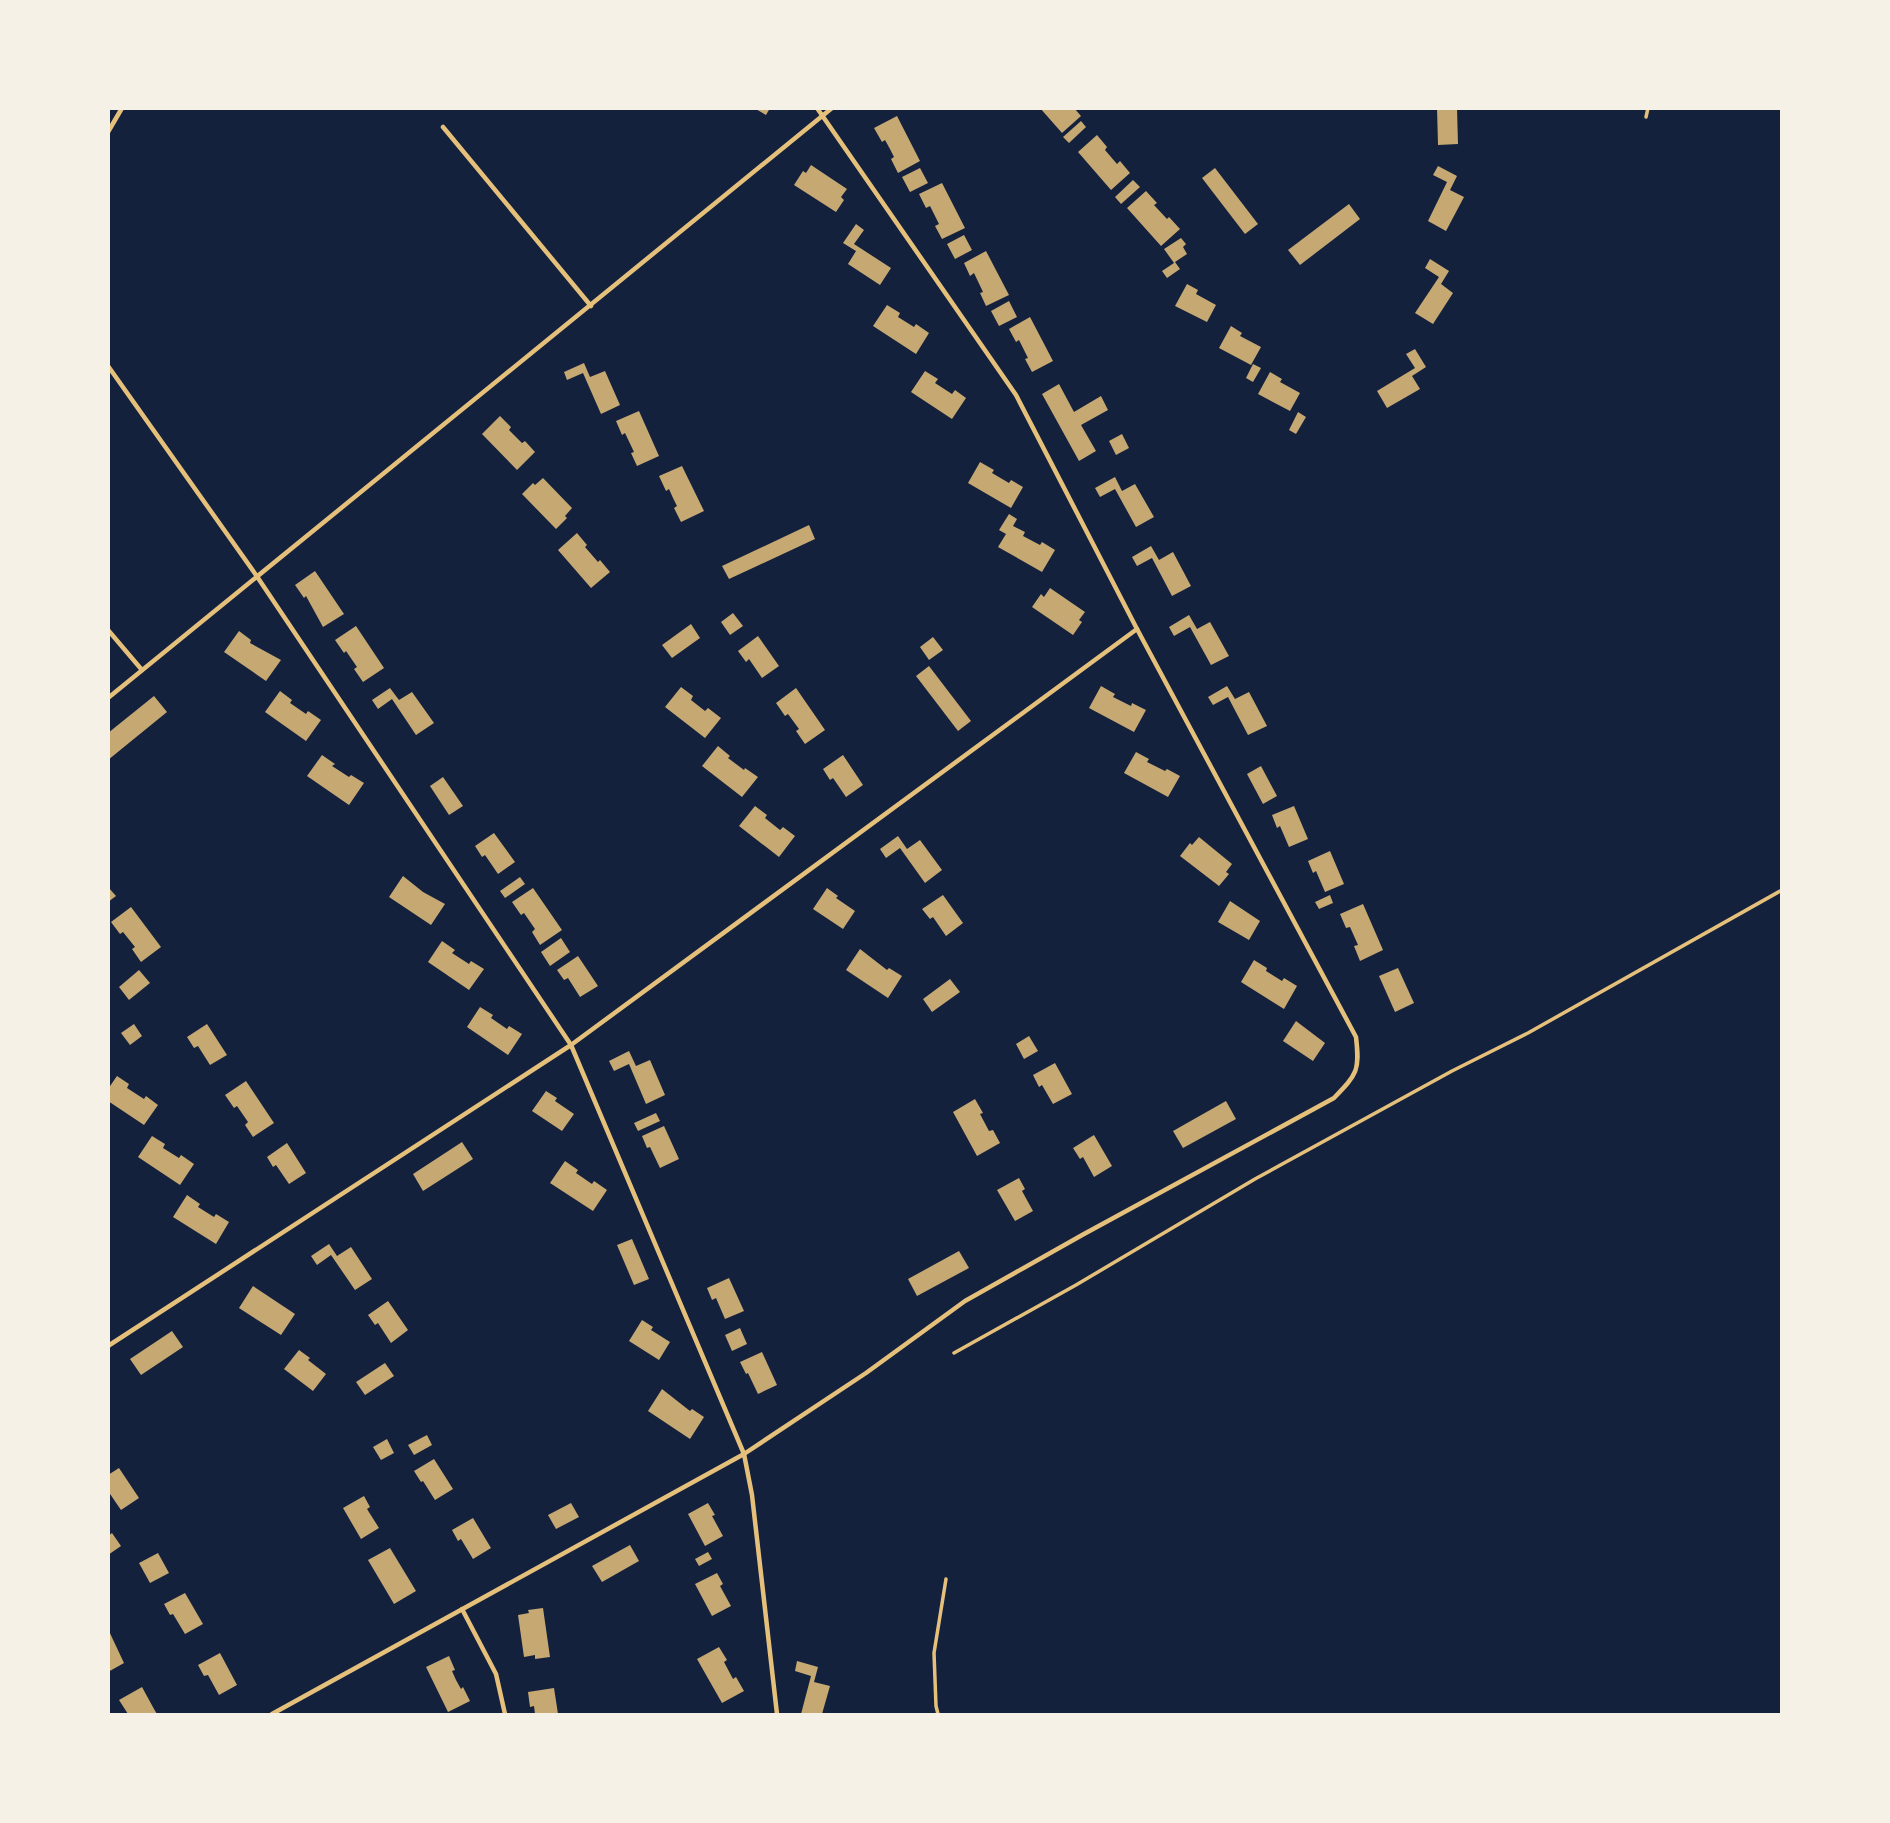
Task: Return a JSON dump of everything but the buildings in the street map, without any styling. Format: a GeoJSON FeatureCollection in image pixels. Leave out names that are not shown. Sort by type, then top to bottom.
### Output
{"type":"FeatureCollection","features":[{"type":"Feature","properties":{"kind":"lane"},"geometry":{"type":"LineString","coordinates":[[108,132],[122,108]]}},
{"type":"Feature","properties":{"kind":"lane"},"geometry":{"type":"LineString","coordinates":[[272,1714],[744,1454],[866,1373],[965,1301],[1334,1098],[1354,1077],[1358,1059],[1356,1037],[1016,395],[817,108]]}},
{"type":"Feature","properties":{"kind":"lane"},"geometry":{"type":"LineString","coordinates":[[108,698],[832,108]]}},
{"type":"Feature","properties":{"kind":"lane"},"geometry":{"type":"LineString","coordinates":[[443,127],[591,306]]}},
{"type":"Feature","properties":{"kind":"lane"},"geometry":{"type":"LineString","coordinates":[[108,366],[256,575],[571,1045],[744,1454],[752,1495],[777,1714]]}},
{"type":"Feature","properties":{"kind":"lane"},"geometry":{"type":"LineString","coordinates":[[108,1346],[571,1045],[1138,629]]}},
{"type":"Feature","properties":{"kind":"lane"},"geometry":{"type":"LineString","coordinates":[[108,630],[142,670]]}},
{"type":"Feature","properties":{"kind":"lane"},"geometry":{"type":"LineString","coordinates":[[462,1609],[496,1674],[505,1714]]}},
{"type":"Feature","properties":{"kind":"path"},"geometry":{"type":"LineString","coordinates":[[1646,117],[1648,108]]}},
{"type":"Feature","properties":{"kind":"path"},"geometry":{"type":"LineString","coordinates":[[954,1353],[1076,1285],[1255,1178],[1528,1033],[1782,890]]}},
{"type":"Feature","properties":{"kind":"path"},"geometry":{"type":"LineString","coordinates":[[938,1714],[934,1653],[946,1579]]}}]}
